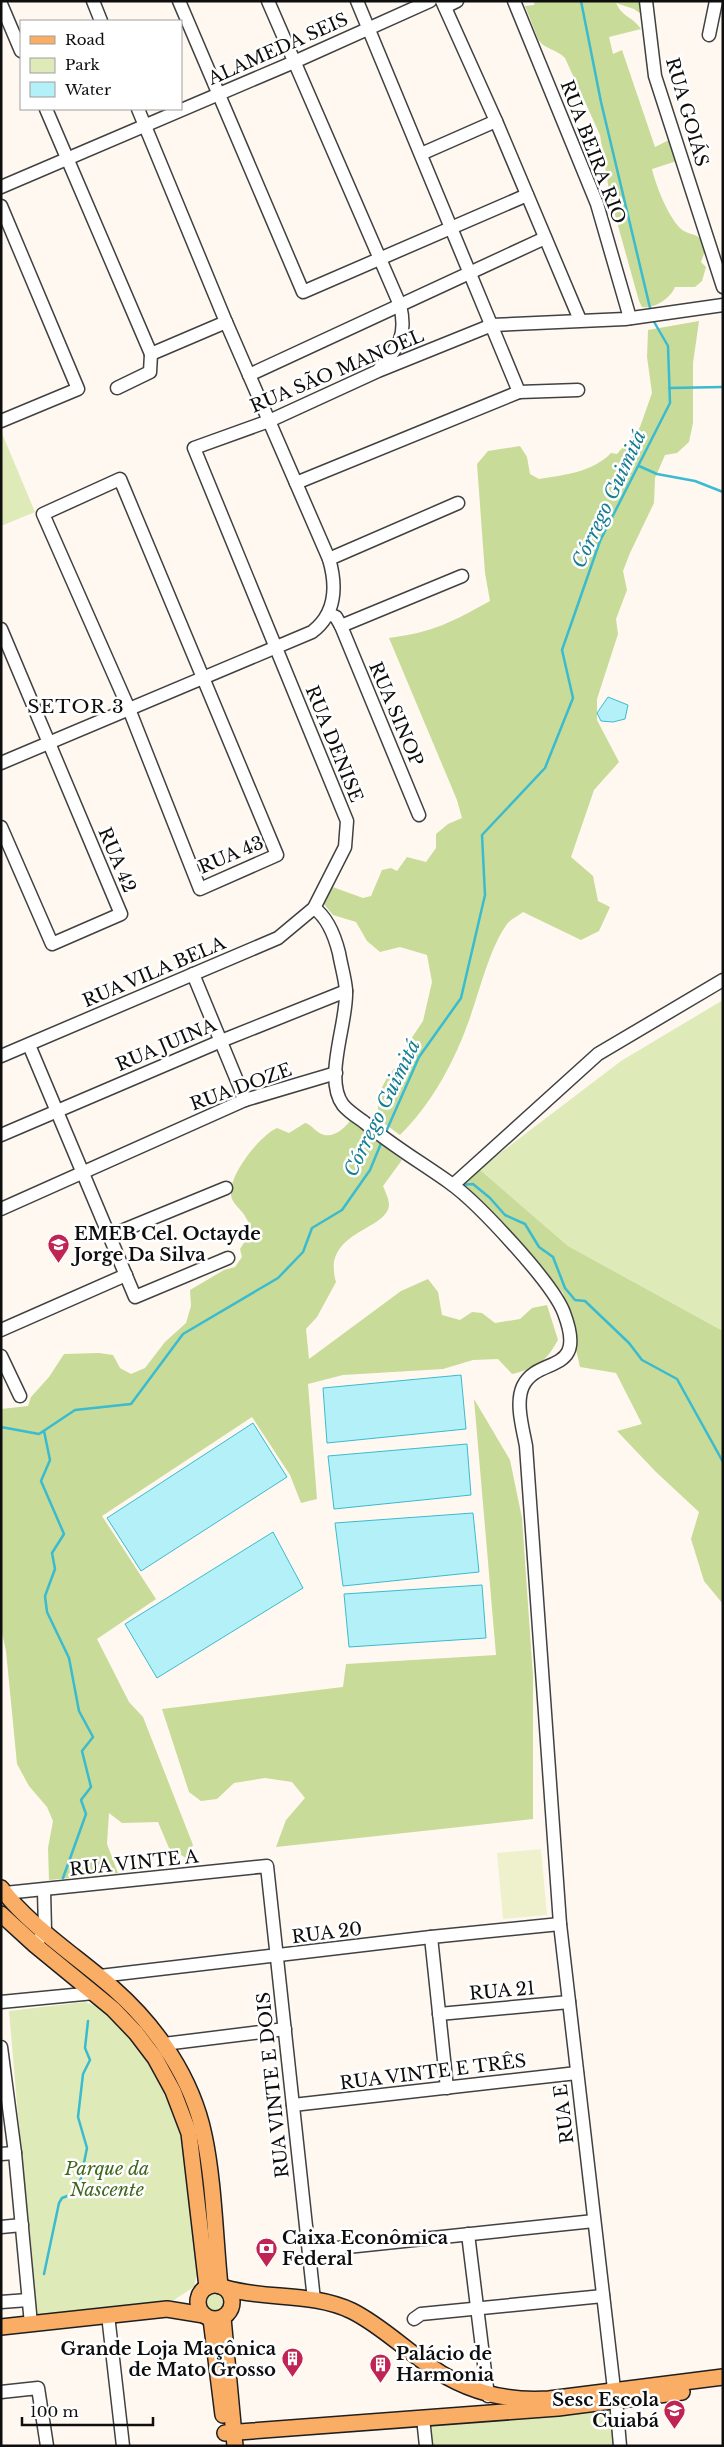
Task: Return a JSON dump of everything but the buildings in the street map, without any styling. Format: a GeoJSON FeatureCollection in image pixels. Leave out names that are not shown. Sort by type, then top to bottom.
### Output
{"type":"FeatureCollection","features":[{"type":"Feature","properties":{"kind":"main road"},"geometry":{"type":"LineString","coordinates":[[3,1891],[45,1931],[128,2001],[164,2044],[182,2075],[204,2134],[213,2288],[198,2305],[213,2318],[230,2440],[423,2418],[558,2408],[615,2395],[723,2377]]}},
{"type":"Feature","properties":{"kind":"main road"},"geometry":{"type":"LineString","coordinates":[[2,1917],[113,2009],[141,2039],[155,2058],[183,2114],[192,2151],[213,2288]]}},
{"type":"Feature","properties":{"kind":"main road"},"geometry":{"type":"LineString","coordinates":[[1,2327],[167,2309],[213,2318],[232,2306],[231,2296],[213,2288]]}},
{"type":"Feature","properties":{"kind":"main road"},"geometry":{"type":"LineString","coordinates":[[167,2309],[213,2288],[314,2300],[352,2311],[382,2329],[427,2364],[450,2379],[488,2396],[528,2401],[723,2387]]}},
{"type":"Feature","properties":{"kind":"street"},"geometry":{"type":"LineString","coordinates":[[93,1],[101,20]]}},
{"type":"Feature","properties":{"kind":"street"},"geometry":{"type":"LineString","coordinates":[[178,1],[303,292],[527,195]]}},
{"type":"Feature","properties":{"kind":"street"},"geometry":{"type":"LineString","coordinates":[[268,1],[378,259],[400,305],[404,323],[400,341],[395,352],[378,371]]}},
{"type":"Feature","properties":{"kind":"street"},"geometry":{"type":"LineString","coordinates":[[357,1],[519,392]]}},
{"type":"Feature","properties":{"kind":"street","name":"ALAMEDA SEIS"},"geometry":{"type":"LineString","coordinates":[[1,188],[294,62],[430,1]]}},
{"type":"Feature","properties":{"kind":"street"},"geometry":{"type":"LineString","coordinates":[[457,1],[443,4],[496,121],[580,320]]}},
{"type":"Feature","properties":{"kind":"street","name":"RUA BEIRA RIO"},"geometry":{"type":"LineString","coordinates":[[514,1],[597,204],[630,318]]}},
{"type":"Feature","properties":{"kind":"street","name":"RUA GOIÁS"},"geometry":{"type":"LineString","coordinates":[[646,1],[655,76],[723,287]]}},
{"type":"Feature","properties":{"kind":"street"},"geometry":{"type":"LineString","coordinates":[[709,35],[716,1]]}},
{"type":"Feature","properties":{"kind":"street"},"geometry":{"type":"LineString","coordinates":[[1,4],[20,49]]}},
{"type":"Feature","properties":{"kind":"street"},"geometry":{"type":"LineString","coordinates":[[46,110],[151,354],[150,372],[117,388]]}},
{"type":"Feature","properties":{"kind":"street"},"geometry":{"type":"LineString","coordinates":[[1,763],[312,632],[329,614],[334,583],[329,559],[226,322],[138,110]]}},
{"type":"Feature","properties":{"kind":"street"},"geometry":{"type":"LineString","coordinates":[[421,154],[496,121]]}},
{"type":"Feature","properties":{"kind":"street"},"geometry":{"type":"LineString","coordinates":[[1,206],[78,389],[1,421]]}},
{"type":"Feature","properties":{"kind":"street"},"geometry":{"type":"LineString","coordinates":[[249,375],[470,271],[545,238]]}},
{"type":"Feature","properties":{"kind":"street","name":"RUA SÃO MANOEL"},"geometry":{"type":"LineString","coordinates":[[194,448],[269,421],[378,371],[492,325],[630,318],[723,305]]}},
{"type":"Feature","properties":{"kind":"street"},"geometry":{"type":"LineString","coordinates":[[151,354],[226,322]]}},
{"type":"Feature","properties":{"kind":"street"},"geometry":{"type":"LineString","coordinates":[[296,483],[519,392],[578,390]]}},
{"type":"Feature","properties":{"kind":"street","name":"RUA DENISE"},"geometry":{"type":"LineString","coordinates":[[194,448],[346,821],[345,847],[314,908]]}},
{"type":"Feature","properties":{"kind":"street"},"geometry":{"type":"LineString","coordinates":[[129,709],[43,514],[120,480],[202,678]]}},
{"type":"Feature","properties":{"kind":"street"},"geometry":{"type":"LineString","coordinates":[[329,559],[458,504]]}},
{"type":"Feature","properties":{"kind":"street"},"geometry":{"type":"LineString","coordinates":[[340,626],[462,576]]}},
{"type":"Feature","properties":{"kind":"street","name":"RUA SINOP"},"geometry":{"type":"LineString","coordinates":[[329,614],[336,617],[419,816]]}},
{"type":"Feature","properties":{"kind":"street"},"geometry":{"type":"LineString","coordinates":[[1,629],[49,743]]}},
{"type":"Feature","properties":{"kind":"street","name":"RUA 43"},"geometry":{"type":"LineString","coordinates":[[129,709],[200,889],[277,855],[202,678]]}},
{"type":"Feature","properties":{"kind":"street","name":"RUA 42"},"geometry":{"type":"LineString","coordinates":[[1,827],[52,944],[121,914],[49,743]]}},
{"type":"Feature","properties":{"kind":"street"},"geometry":{"type":"LineString","coordinates":[[314,908],[323,914],[337,943],[346,991],[336,1073]]}},
{"type":"Feature","properties":{"kind":"street","name":"RUA VILA BELA"},"geometry":{"type":"LineString","coordinates":[[1,1056],[278,938],[314,908]]}},
{"type":"Feature","properties":{"kind":"street"},"geometry":{"type":"LineString","coordinates":[[194,974],[245,1100]]}},
{"type":"Feature","properties":{"kind":"street"},"geometry":{"type":"LineString","coordinates":[[453,1185],[598,1054],[723,980]]}},
{"type":"Feature","properties":{"kind":"street","name":"RUA JUINA"},"geometry":{"type":"LineString","coordinates":[[1,1135],[221,1041],[346,991]]}},
{"type":"Feature","properties":{"kind":"street"},"geometry":{"type":"LineString","coordinates":[[29,1045],[135,1297],[228,1258]]}},
{"type":"Feature","properties":{"kind":"street","name":"RUA E"},"geometry":{"type":"LineString","coordinates":[[336,1073],[336,1092],[344,1106],[369,1127],[453,1185],[477,1207],[548,1286],[565,1314],[571,1342],[567,1355],[552,1366],[529,1377],[522,1388],[520,1406],[533,1544],[552,1835],[560,1924],[620,2446]]}},
{"type":"Feature","properties":{"kind":"street","name":"RUA DOZE"},"geometry":{"type":"LineString","coordinates":[[1,1209],[245,1100],[336,1073]]}},
{"type":"Feature","properties":{"kind":"street"},"geometry":{"type":"LineString","coordinates":[[109,1236],[226,1188]]}},
{"type":"Feature","properties":{"kind":"street"},"geometry":{"type":"LineString","coordinates":[[1,1330],[126,1276]]}},
{"type":"Feature","properties":{"kind":"street"},"geometry":{"type":"LineString","coordinates":[[1,1356],[6,1378],[20,1396]]}},
{"type":"Feature","properties":{"kind":"street","name":"RUA VINTE A"},"geometry":{"type":"LineString","coordinates":[[3,1891],[44,1890],[267,1866]]}},
{"type":"Feature","properties":{"kind":"street","name":"RUA VINTE E DOIS"},"geometry":{"type":"LineString","coordinates":[[267,1866],[314,2300]]}},
{"type":"Feature","properties":{"kind":"street"},"geometry":{"type":"LineString","coordinates":[[35,1945],[45,1931],[44,1890]]}},
{"type":"Feature","properties":{"kind":"street","name":"RUA 20"},"geometry":{"type":"LineString","coordinates":[[100,1976],[430,1937],[560,1924]]}},
{"type":"Feature","properties":{"kind":"street"},"geometry":{"type":"LineString","coordinates":[[430,1937],[447,2088]]}},
{"type":"Feature","properties":{"kind":"street"},"geometry":{"type":"LineString","coordinates":[[1,2002],[94,1993]]}},
{"type":"Feature","properties":{"kind":"street","name":"RUA 21"},"geometry":{"type":"LineString","coordinates":[[439,2014],[569,2002]]}},
{"type":"Feature","properties":{"kind":"street"},"geometry":{"type":"LineString","coordinates":[[164,2044],[285,2029]]}},
{"type":"Feature","properties":{"kind":"street"},"geometry":{"type":"LineString","coordinates":[[1,2047],[3,2076],[15,2153],[31,2324]]}},
{"type":"Feature","properties":{"kind":"street","name":"RUA VINTE E TRÊS"},"geometry":{"type":"LineString","coordinates":[[293,2105],[577,2072]]}},
{"type":"Feature","properties":{"kind":"street"},"geometry":{"type":"LineString","coordinates":[[1,2154],[15,2153]]}},
{"type":"Feature","properties":{"kind":"street"},"geometry":{"type":"LineString","coordinates":[[309,2251],[594,2221]]}},
{"type":"Feature","properties":{"kind":"street"},"geometry":{"type":"LineString","coordinates":[[1,2227],[22,2225]]}},
{"type":"Feature","properties":{"kind":"street"},"geometry":{"type":"LineString","coordinates":[[468,2234],[488,2396]]}},
{"type":"Feature","properties":{"kind":"street"},"geometry":{"type":"LineString","coordinates":[[414,2320],[422,2314],[603,2296]]}},
{"type":"Feature","properties":{"kind":"street"},"geometry":{"type":"LineString","coordinates":[[1,2302],[28,2300]]}},
{"type":"Feature","properties":{"kind":"street"},"geometry":{"type":"LineString","coordinates":[[108,2315],[123,2446]]}},
{"type":"Feature","properties":{"kind":"street"},"geometry":{"type":"LineString","coordinates":[[1,2392],[38,2388],[47,2446]]}},
{"type":"Feature","properties":{"kind":"street"},"geometry":{"type":"LineString","coordinates":[[423,2418],[426,2446]]}},
{"type":"Feature","properties":{"kind":"green space"},"geometry":{"type":"Polygon","coordinates":[[[535,1],[643,1],[644,16],[634,9],[616,3],[622,12],[641,29],[609,37],[613,54],[622,50],[655,147],[673,138],[680,160],[652,169],[656,184],[671,216],[684,231],[698,236],[706,248],[701,262],[706,267],[702,281],[695,287],[675,287],[661,302],[656,305],[642,307],[610,197],[600,135],[565,58],[543,45],[538,39],[525,6],[534,5],[535,1]]]}},
{"type":"Feature","properties":{"kind":"green space"},"geometry":{"type":"Polygon","coordinates":[[[699,321],[693,363],[693,423],[689,442],[677,453],[665,455],[655,478],[654,503],[623,571],[627,590],[616,619],[618,634],[597,699],[597,720],[619,762],[594,790],[571,857],[593,876],[598,901],[610,907],[599,931],[581,940],[523,912],[509,922],[494,947],[470,1018],[446,1073],[420,1113],[400,1135],[378,1119],[378,1095],[388,1076],[403,1058],[409,1042],[423,1021],[432,982],[427,955],[400,947],[380,952],[367,941],[356,922],[333,915],[323,903],[330,886],[363,898],[371,896],[382,870],[391,868],[397,871],[407,857],[426,862],[436,848],[436,834],[448,824],[462,818],[457,800],[389,638],[418,633],[442,625],[490,601],[485,573],[477,464],[488,451],[520,446],[527,457],[530,474],[539,479],[578,472],[596,465],[611,453],[617,454],[640,427],[652,393],[647,357],[648,330],[699,321]]]}},
{"type":"Feature","properties":{"kind":"green space"},"geometry":{"type":"Polygon","coordinates":[[[1,431],[35,512],[1,526],[1,431]]]}},
{"type":"Feature","properties":{"kind":"green space"},"geometry":{"type":"Polygon","coordinates":[[[723,1000],[723,1331],[568,1246],[479,1169],[621,1061],[723,1000]]]}},
{"type":"Feature","properties":{"kind":"green space"},"geometry":{"type":"Polygon","coordinates":[[[350,1121],[402,1160],[383,1186],[389,1203],[386,1214],[356,1234],[338,1252],[334,1265],[336,1282],[317,1317],[306,1329],[309,1359],[401,1291],[428,1279],[438,1292],[442,1315],[460,1320],[472,1312],[482,1313],[495,1323],[520,1319],[532,1308],[547,1305],[558,1340],[549,1354],[540,1363],[534,1367],[512,1374],[498,1359],[473,1360],[443,1369],[343,1375],[308,1384],[317,1499],[301,1503],[290,1475],[252,1417],[102,1516],[156,1599],[97,1639],[129,1702],[143,1717],[193,1845],[186,1858],[169,1848],[158,1822],[122,1823],[109,1813],[107,1844],[118,1873],[49,1880],[48,1848],[53,1821],[47,1807],[29,1786],[17,1764],[6,1651],[1,1628],[1,1409],[28,1406],[31,1397],[49,1377],[64,1354],[99,1353],[113,1355],[120,1368],[131,1374],[145,1368],[165,1342],[186,1323],[191,1306],[190,1290],[224,1270],[235,1267],[242,1257],[240,1249],[251,1232],[245,1215],[232,1199],[231,1191],[238,1170],[253,1149],[270,1132],[277,1128],[289,1133],[305,1123],[318,1132],[332,1135],[344,1128],[350,1121]]]}},
{"type":"Feature","properties":{"kind":"green space"},"geometry":{"type":"Polygon","coordinates":[[[479,1169],[568,1246],[723,1331],[723,1604],[704,1581],[691,1539],[699,1512],[656,1472],[617,1431],[642,1424],[616,1373],[580,1367],[563,1293],[457,1185],[479,1169]]]}},
{"type":"Feature","properties":{"kind":"green space"},"geometry":{"type":"Polygon","coordinates":[[[474,1399],[510,1460],[522,1518],[533,1676],[533,1819],[276,1847],[286,1820],[305,1798],[292,1782],[265,1778],[234,1783],[217,1799],[201,1801],[189,1792],[162,1709],[343,1687],[346,1664],[496,1655],[474,1399]]]}},
{"type":"Feature","properties":{"kind":"green space"},"geometry":{"type":"Polygon","coordinates":[[[541,1849],[547,1915],[503,1919],[497,1853],[541,1849]]]}},
{"type":"Feature","properties":{"kind":"green space","name":"Parque da Nascente"},"geometry":{"type":"Polygon","coordinates":[[[85,2002],[100,2007],[140,2043],[180,2116],[198,2270],[194,2287],[174,2300],[38,2319],[35,2311],[9,2011],[85,2002]]]}},
{"type":"Feature","properties":{"kind":"green space"},"geometry":{"type":"Polygon","coordinates":[[[213,2292],[222,2294],[228,2303],[227,2311],[223,2317],[202,2309],[205,2297],[213,2292]]]}},
{"type":"Feature","properties":{"kind":"green space"},"geometry":{"type":"Polygon","coordinates":[[[609,2406],[614,2446],[430,2446],[428,2426],[609,2406]]]}},
{"type":"Feature","properties":{"kind":"water"},"geometry":{"type":"Polygon","coordinates":[[[608,697],[628,705],[625,719],[613,722],[601,721],[597,713],[608,697]]]}},
{"type":"Feature","properties":{"kind":"water"},"geometry":{"type":"Polygon","coordinates":[[[461,1375],[466,1429],[327,1443],[323,1388],[461,1375]]]}},
{"type":"Feature","properties":{"kind":"water"},"geometry":{"type":"Polygon","coordinates":[[[253,1423],[287,1477],[141,1571],[107,1518],[253,1423]]]}},
{"type":"Feature","properties":{"kind":"water"},"geometry":{"type":"Polygon","coordinates":[[[467,1444],[471,1495],[334,1509],[328,1456],[467,1444]]]}},
{"type":"Feature","properties":{"kind":"water"},"geometry":{"type":"Polygon","coordinates":[[[473,1513],[479,1572],[343,1586],[335,1523],[473,1513]]]}},
{"type":"Feature","properties":{"kind":"water"},"geometry":{"type":"Polygon","coordinates":[[[273,1532],[303,1588],[157,1678],[125,1624],[273,1532]]]}},
{"type":"Feature","properties":{"kind":"water"},"geometry":{"type":"Polygon","coordinates":[[[482,1585],[486,1638],[349,1647],[344,1594],[482,1585]]]}},
{"type":"Feature","properties":{"kind":"waterway","name":"Córrego Guimitá"},"geometry":{"type":"LineString","coordinates":[[581,1],[601,102],[651,312]]}},
{"type":"Feature","properties":{"kind":"waterway","name":"Córrego Guimitá"},"geometry":{"type":"LineString","coordinates":[[385,1134],[419,1057],[461,998],[485,895],[482,835],[545,768],[573,698],[562,650],[600,541],[670,403],[668,346],[653,320]]}},
{"type":"Feature","properties":{"kind":"waterway"},"geometry":{"type":"LineString","coordinates":[[669,388],[723,387]]}},
{"type":"Feature","properties":{"kind":"waterway"},"geometry":{"type":"LineString","coordinates":[[639,466],[657,474],[695,481],[723,492]]}},
{"type":"Feature","properties":{"kind":"waterway","name":"Córrego Guimitá"},"geometry":{"type":"LineString","coordinates":[[1,1427],[39,1434],[75,1410],[131,1404],[183,1334],[278,1278],[303,1252],[312,1228],[342,1210],[370,1170],[382,1141]]}},
{"type":"Feature","properties":{"kind":"waterway"},"geometry":{"type":"LineString","coordinates":[[461,1185],[473,1184],[490,1198],[505,1215],[525,1224],[539,1247],[553,1257],[565,1288],[575,1300],[585,1301],[629,1343],[642,1360],[677,1379],[723,1462]]}},
{"type":"Feature","properties":{"kind":"waterway"},"geometry":{"type":"LineString","coordinates":[[44,1431],[50,1460],[41,1481],[64,1534],[52,1553],[55,1569],[45,1596],[47,1612],[69,1658],[79,1711],[93,1737],[82,1751],[91,1787],[81,1800],[86,1814],[63,1878]]}},
{"type":"Feature","properties":{"kind":"waterway"},"geometry":{"type":"LineString","coordinates":[[44,2274],[59,2203],[62,2198],[78,2192],[87,2148],[78,2117],[83,2074],[90,2060],[85,2048],[88,2021]]}},
{"type":"Feature","properties":{"kind":"place","name":"EMEB Cel. Octayde Jorge Da Silva"},"geometry":{"type":"Point","coordinates":[58,1263]}},
{"type":"Feature","properties":{"kind":"place","name":"Caixa Econômica Federal"},"geometry":{"type":"Point","coordinates":[266,2267]}},
{"type":"Feature","properties":{"kind":"place","name":"Grande Loja Maçônica de Mato Grosso"},"geometry":{"type":"Point","coordinates":[292,2378]}},
{"type":"Feature","properties":{"kind":"place","name":"Palácio de Harmonia"},"geometry":{"type":"Point","coordinates":[380,2383]}},
{"type":"Feature","properties":{"kind":"place","name":"Sesc Escola Cuiabá"},"geometry":{"type":"Point","coordinates":[675,2429]}},
{"type":"Feature","properties":{"kind":"district","name":"SETOR 3"},"geometry":{"type":"Point","coordinates":[76,706]}}]}
